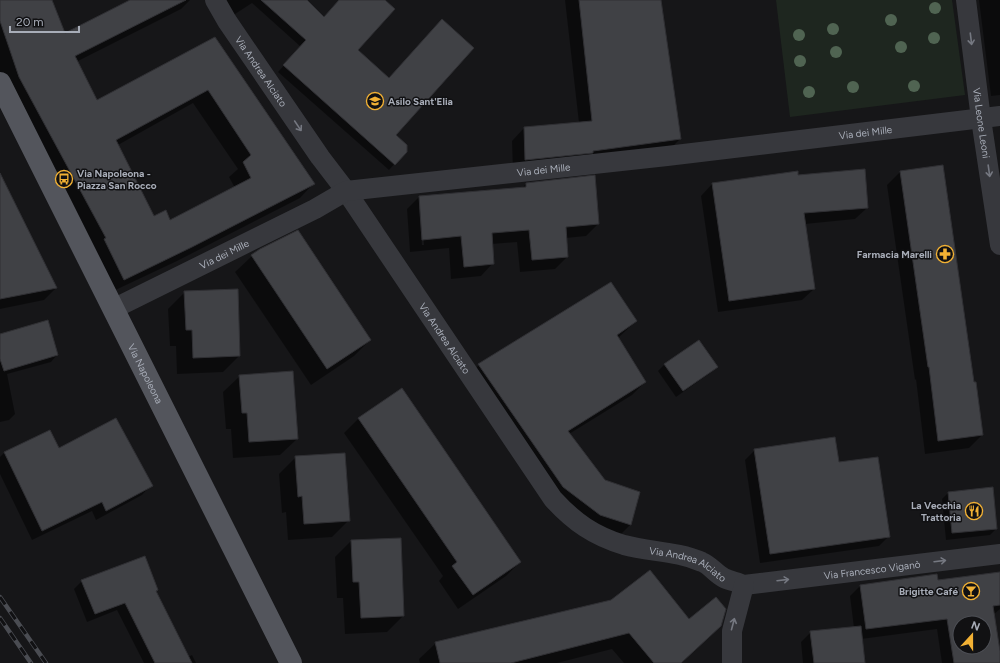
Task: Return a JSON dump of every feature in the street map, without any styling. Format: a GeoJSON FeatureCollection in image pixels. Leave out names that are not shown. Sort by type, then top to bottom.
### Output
{"type":"FeatureCollection","features":[{"type":"Feature","properties":{"kind":"main road","name":"Via Napoleona"},"geometry":{"type":"LineString","coordinates":[[0,83],[291,663]]}},
{"type":"Feature","properties":{"kind":"street","name":"Via Andrea Alciato"},"geometry":{"type":"LineString","coordinates":[[215,0],[227,21],[320,157],[346,191],[553,499],[568,515],[585,528],[604,538],[625,545],[675,553],[703,562],[723,577],[744,585]]}},
{"type":"Feature","properties":{"kind":"street","name":"Via Leone Leoni"},"geometry":{"type":"LineString","coordinates":[[966,0],[991,117],[1000,245]]}},
{"type":"Feature","properties":{"kind":"street","name":"Via dei Mille"},"geometry":{"type":"LineString","coordinates":[[113,309],[315,209],[346,191],[667,156],[991,117]]}},
{"type":"Feature","properties":{"kind":"street","name":"Via Francesco Viganò"},"geometry":{"type":"LineString","coordinates":[[744,585],[1000,554]]}},
{"type":"Feature","properties":{"kind":"street"},"geometry":{"type":"LineString","coordinates":[[732,663],[732,631],[744,585]]}},
{"type":"Feature","properties":{"kind":"shaded area"},"geometry":{"type":"Polygon","coordinates":[[[776,0],[952,0],[965,95],[790,117],[776,0]]]}},
{"type":"Feature","properties":{"kind":"building"},"geometry":{"type":"Polygon","coordinates":[[[0,0],[52,0],[65,33],[130,0],[186,0],[75,56],[97,100],[215,37],[315,184],[124,280],[104,239],[106,238],[19,77],[0,21],[0,0]],[[208,90],[116,140],[154,216],[166,210],[170,220],[251,178],[243,162],[251,155],[208,90]]]}},
{"type":"Feature","properties":{"kind":"building","name":"Asilo Sant'Elia"},"geometry":{"type":"Polygon","coordinates":[[[261,0],[307,0],[324,17],[339,0],[385,0],[395,9],[358,50],[389,78],[442,19],[474,48],[396,135],[407,145],[407,152],[395,165],[283,65],[306,40],[261,0]]]}},
{"type":"Feature","properties":{"kind":"building"},"geometry":{"type":"Polygon","coordinates":[[[579,0],[661,0],[681,139],[593,151],[593,153],[525,160],[524,127],[592,121],[579,0]]]}},
{"type":"Feature","properties":{"kind":"building"},"geometry":{"type":"Polygon","coordinates":[[[943,165],[983,435],[938,441],[929,367],[900,171],[943,165]]]}},
{"type":"Feature","properties":{"kind":"building"},"geometry":{"type":"Polygon","coordinates":[[[865,169],[868,208],[804,213],[815,289],[729,301],[712,183],[798,171],[798,175],[865,169]]]}},
{"type":"Feature","properties":{"kind":"building"},"geometry":{"type":"Polygon","coordinates":[[[0,173],[57,288],[0,299],[0,173]]]}},
{"type":"Feature","properties":{"kind":"building"},"geometry":{"type":"Polygon","coordinates":[[[595,175],[599,224],[566,227],[568,257],[532,260],[529,230],[492,233],[494,264],[464,267],[461,236],[422,240],[419,196],[526,187],[526,183],[595,175]]]}},
{"type":"Feature","properties":{"kind":"building"},"geometry":{"type":"Polygon","coordinates":[[[298,230],[371,340],[327,369],[251,255],[298,230]]]}},
{"type":"Feature","properties":{"kind":"building"},"geometry":{"type":"Polygon","coordinates":[[[611,282],[637,321],[617,335],[646,382],[568,431],[605,480],[640,492],[631,525],[600,515],[563,487],[478,364],[611,282]]]}},
{"type":"Feature","properties":{"kind":"building"},"geometry":{"type":"Polygon","coordinates":[[[238,289],[240,356],[193,358],[192,330],[186,330],[184,291],[238,289]]]}},
{"type":"Feature","properties":{"kind":"building"},"geometry":{"type":"Polygon","coordinates":[[[48,320],[58,355],[4,371],[0,359],[0,334],[48,320]]]}},
{"type":"Feature","properties":{"kind":"building"},"geometry":{"type":"Polygon","coordinates":[[[699,340],[718,367],[683,391],[664,364],[699,340]]]}},
{"type":"Feature","properties":{"kind":"building"},"geometry":{"type":"Polygon","coordinates":[[[293,371],[298,439],[249,442],[247,413],[242,413],[239,375],[293,371]]]}},
{"type":"Feature","properties":{"kind":"building"},"geometry":{"type":"Polygon","coordinates":[[[402,388],[521,562],[473,595],[452,566],[457,562],[358,418],[402,388]]]}},
{"type":"Feature","properties":{"kind":"building"},"geometry":{"type":"Polygon","coordinates":[[[116,418],[153,486],[106,511],[102,502],[42,531],[4,452],[50,430],[59,448],[116,418]]]}},
{"type":"Feature","properties":{"kind":"building"},"geometry":{"type":"Polygon","coordinates":[[[835,437],[839,462],[878,457],[890,537],[770,554],[754,449],[835,437]]]}},
{"type":"Feature","properties":{"kind":"building"},"geometry":{"type":"Polygon","coordinates":[[[345,453],[350,521],[304,524],[302,496],[298,497],[295,456],[345,453]]]}},
{"type":"Feature","properties":{"kind":"building"},"geometry":{"type":"Polygon","coordinates":[[[993,487],[997,529],[952,533],[948,492],[993,487]]]}},
{"type":"Feature","properties":{"kind":"building"},"geometry":{"type":"Polygon","coordinates":[[[401,538],[404,616],[361,618],[359,582],[353,582],[351,540],[401,538]]]}},
{"type":"Feature","properties":{"kind":"building"},"geometry":{"type":"Polygon","coordinates":[[[145,556],[158,590],[156,591],[192,663],[155,663],[125,603],[95,614],[81,580],[145,556]]]}},
{"type":"Feature","properties":{"kind":"building"},"geometry":{"type":"Polygon","coordinates":[[[650,570],[689,619],[716,597],[726,609],[721,626],[681,663],[654,663],[629,633],[511,663],[440,663],[435,642],[611,600],[650,570]]]}},
{"type":"Feature","properties":{"kind":"building"},"geometry":{"type":"Polygon","coordinates":[[[1000,572],[1000,605],[993,606],[1000,651],[1000,663],[954,663],[953,655],[992,655],[992,615],[952,615],[952,650],[947,619],[866,629],[860,585],[937,574],[938,580],[1000,572]]]}},
{"type":"Feature","properties":{"kind":"building"},"geometry":{"type":"Polygon","coordinates":[[[861,626],[865,663],[814,663],[810,631],[861,626]]]}},
{"type":"Feature","properties":{"kind":"railway"},"geometry":{"type":"LineString","coordinates":[[0,597],[46,663]]}},
{"type":"Feature","properties":{"kind":"railway"},"geometry":{"type":"LineString","coordinates":[[0,618],[31,663]]}},
{"type":"Feature","properties":{"kind":"place","name":"Asilo Sant'Elia"},"geometry":{"type":"Point","coordinates":[375,101]}},
{"type":"Feature","properties":{"kind":"place","name":"Via Napoleona - Piazza San Rocco"},"geometry":{"type":"Point","coordinates":[64,179]}},
{"type":"Feature","properties":{"kind":"place","name":"Farmacia Marelli"},"geometry":{"type":"Point","coordinates":[945,254]}},
{"type":"Feature","properties":{"kind":"place","name":"La Vecchia Trattoria"},"geometry":{"type":"Point","coordinates":[974,511]}},
{"type":"Feature","properties":{"kind":"place","name":"Brigitte Café"},"geometry":{"type":"Point","coordinates":[971,591]}}]}
